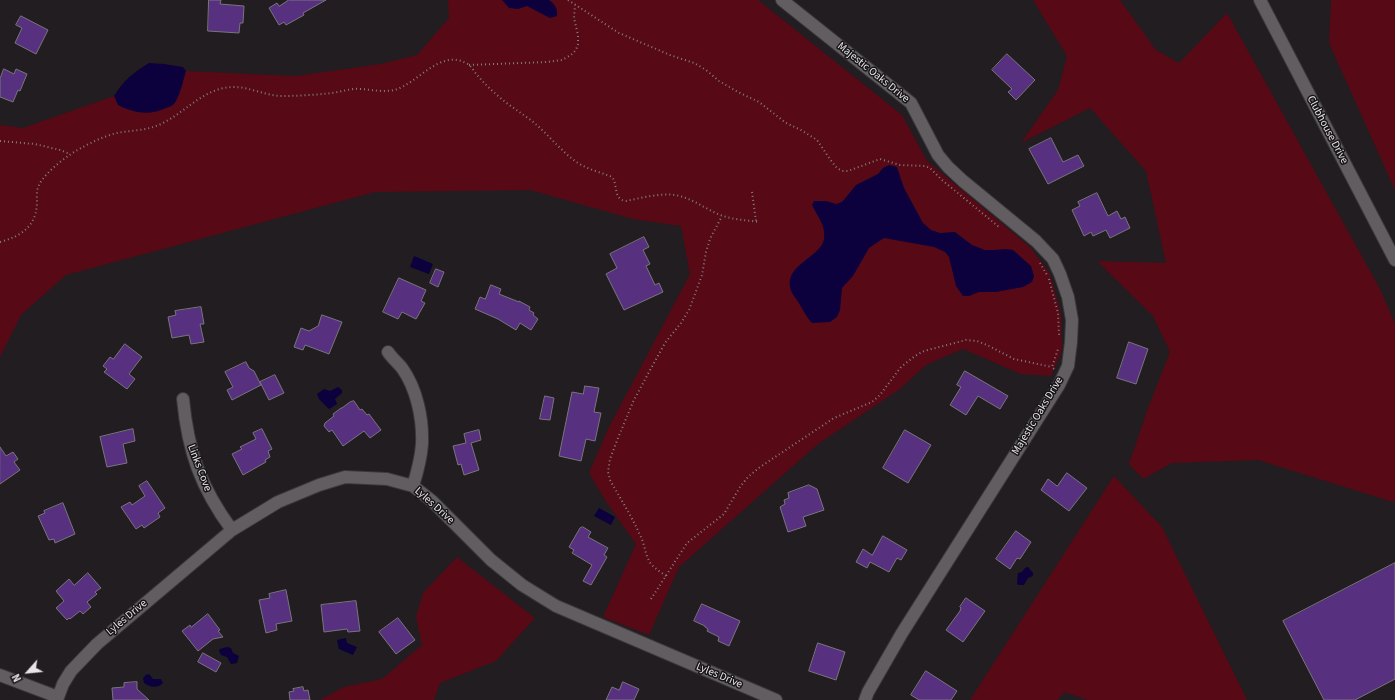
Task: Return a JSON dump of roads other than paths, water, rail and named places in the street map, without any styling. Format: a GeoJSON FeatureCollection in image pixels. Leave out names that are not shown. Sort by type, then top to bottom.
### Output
{"type":"FeatureCollection","features":[{"type":"Feature","properties":{"kind":"street","name":"Majestic Oaks Drive"},"geometry":{"type":"LineString","coordinates":[[782,0],[911,103],[938,155],[948,167],[962,181],[1036,241],[1053,259],[1068,296],[1072,320],[1068,366],[1053,395],[902,633],[868,692],[865,700]]}},
{"type":"Feature","properties":{"kind":"street","name":"Clubhouse Drive"},"geometry":{"type":"LineString","coordinates":[[1260,0],[1395,260]]}},
{"type":"Feature","properties":{"kind":"street"},"geometry":{"type":"LineString","coordinates":[[388,352],[402,368],[410,383],[418,406],[422,444],[419,466],[413,486]]}},
{"type":"Feature","properties":{"kind":"street","name":"Links Cove"},"geometry":{"type":"LineString","coordinates":[[183,400],[188,440],[197,467],[209,495],[232,530]]}},
{"type":"Feature","properties":{"kind":"street","name":"Lyles Drive"},"geometry":{"type":"LineString","coordinates":[[58,698],[63,684],[71,671],[97,644],[232,530],[278,502],[319,485],[346,477],[387,479],[413,486],[432,501],[491,560],[522,585],[556,606],[776,700]]}},
{"type":"Feature","properties":{"kind":"street"},"geometry":{"type":"LineString","coordinates":[[0,675],[58,698]]}}]}
